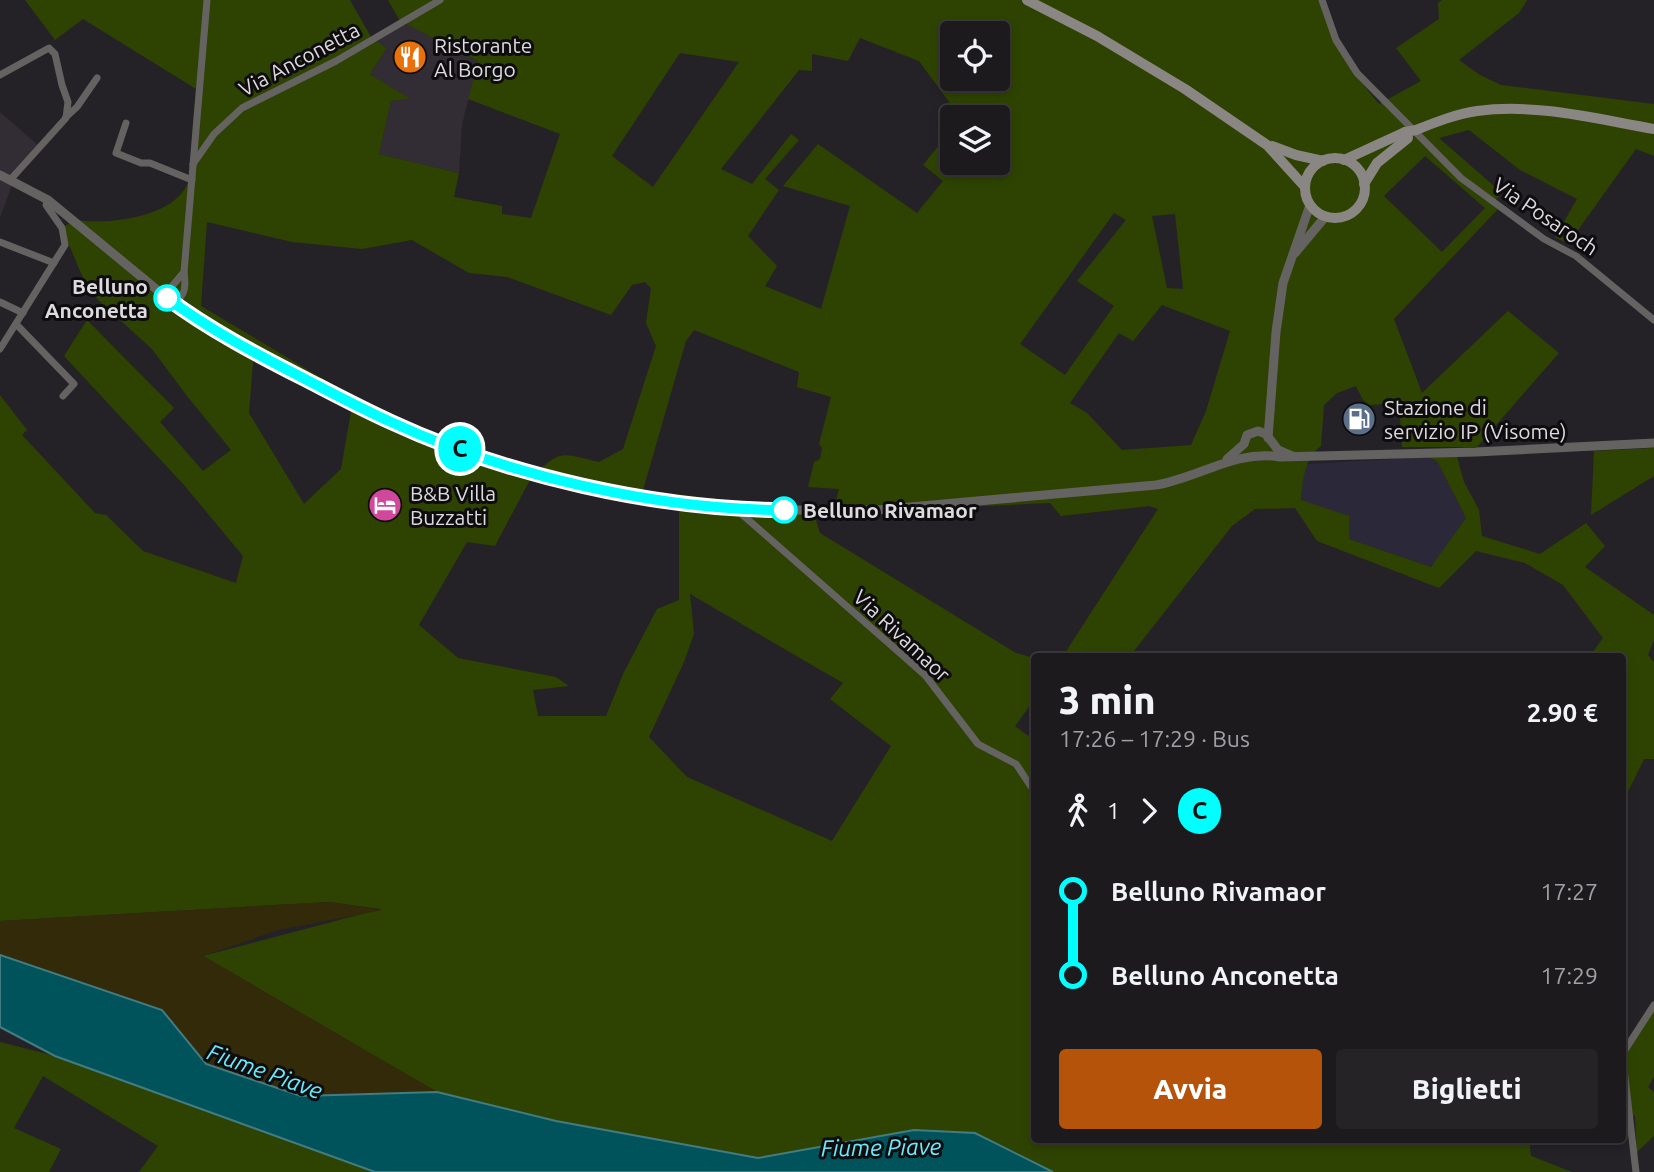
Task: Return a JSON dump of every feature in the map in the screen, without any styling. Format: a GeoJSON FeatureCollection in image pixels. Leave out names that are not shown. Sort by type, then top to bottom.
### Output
{"type":"FeatureCollection","features":[{"type":"Feature","properties":{"kind":"main road"},"geometry":{"type":"LineString","coordinates":[[1027,0],[1097,36],[1152,69],[1267,145],[1305,187],[1310,205],[1325,217],[1335,219],[1354,212],[1360,204],[1369,173],[1377,163],[1414,133]]}},
{"type":"Feature","properties":{"kind":"main road"},"geometry":{"type":"LineString","coordinates":[[1344,160],[1464,114],[1519,109],[1569,113],[1654,130]]}},
{"type":"Feature","properties":{"kind":"main road"},"geometry":{"type":"LineString","coordinates":[[1267,145],[1323,161],[1344,160],[1357,169],[1364,184]]}},
{"type":"Feature","properties":{"kind":"main road"},"geometry":{"type":"LineString","coordinates":[[1305,187],[1311,171],[1323,161]]}},
{"type":"Feature","properties":{"kind":"street","name":"Via Anconetta"},"geometry":{"type":"LineString","coordinates":[[171,301],[184,293],[207,0]]}},
{"type":"Feature","properties":{"kind":"street","name":"Via Posaroch"},"geometry":{"type":"LineString","coordinates":[[1322,0],[1336,40],[1349,63],[1414,133],[1461,178],[1544,240],[1576,256],[1654,320]]}},
{"type":"Feature","properties":{"kind":"street","name":"Via Anconetta"},"geometry":{"type":"LineString","coordinates":[[193,164],[214,134],[242,108],[336,61],[437,1]]}},
{"type":"Feature","properties":{"kind":"street"},"geometry":{"type":"LineString","coordinates":[[0,75],[49,48],[52,49],[68,102],[66,118]]}},
{"type":"Feature","properties":{"kind":"street"},"geometry":{"type":"LineString","coordinates":[[11,179],[77,107],[97,78]]}},
{"type":"Feature","properties":{"kind":"street"},"geometry":{"type":"LineString","coordinates":[[126,124],[116,153],[141,163],[150,163],[191,180]]}},
{"type":"Feature","properties":{"kind":"street"},"geometry":{"type":"LineString","coordinates":[[0,175],[48,200],[171,301],[234,342],[354,404],[393,423],[498,464],[618,493],[737,510],[877,510],[1156,485],[1188,478],[1222,463],[1252,455],[1476,452],[1654,443]]}},
{"type":"Feature","properties":{"kind":"street"},"geometry":{"type":"LineString","coordinates":[[0,349],[63,248],[65,238],[62,228],[48,208],[48,200]]}},
{"type":"Feature","properties":{"kind":"street"},"geometry":{"type":"LineString","coordinates":[[1264,454],[1269,448],[1279,303],[1290,260],[1310,205]]}},
{"type":"Feature","properties":{"kind":"street"},"geometry":{"type":"LineString","coordinates":[[1290,260],[1325,217]]}},
{"type":"Feature","properties":{"kind":"street"},"geometry":{"type":"LineString","coordinates":[[0,242],[54,263]]}},
{"type":"Feature","properties":{"kind":"street","name":"Via Anconetta"},"geometry":{"type":"LineString","coordinates":[[171,301],[173,285],[184,272]]}},
{"type":"Feature","properties":{"kind":"street"},"geometry":{"type":"LineString","coordinates":[[0,302],[23,313]]}},
{"type":"Feature","properties":{"kind":"street"},"geometry":{"type":"LineString","coordinates":[[16,324],[74,384],[63,396]]}},
{"type":"Feature","properties":{"kind":"street"},"geometry":{"type":"LineString","coordinates":[[1222,463],[1244,444],[1247,435],[1254,431],[1270,404]]}},
{"type":"Feature","properties":{"kind":"street"},"geometry":{"type":"LineString","coordinates":[[1254,431],[1262,432],[1278,450],[1293,456]]}},
{"type":"Feature","properties":{"kind":"street"},"geometry":{"type":"LineString","coordinates":[[1244,444],[1246,451],[1252,455]]}},
{"type":"Feature","properties":{"kind":"street","name":"Via Rivamaor"},"geometry":{"type":"LineString","coordinates":[[737,510],[925,675],[978,744],[1016,764],[1031,786]]}},
{"type":"Feature","properties":{"kind":"street"},"geometry":{"type":"LineString","coordinates":[[1626,1048],[1654,1005]]}},
{"type":"Feature","properties":{"kind":"street"},"geometry":{"type":"LineString","coordinates":[[1626,1085],[1634,1172]]}},
{"type":"Feature","properties":{"kind":"shaded area"},"geometry":{"type":"Polygon","coordinates":[[[400,21],[478,61],[462,125],[459,173],[379,154],[391,101],[409,99],[370,74],[387,48],[371,37],[400,21]]]}},
{"type":"Feature","properties":{"kind":"shaded area"},"geometry":{"type":"Polygon","coordinates":[[[0,112],[38,145],[13,182],[0,218],[0,112]]]}},
{"type":"Feature","properties":{"kind":"shaded area"},"geometry":{"type":"Polygon","coordinates":[[[1427,457],[1437,461],[1466,518],[1432,567],[1349,539],[1301,500],[1304,471],[1308,464],[1427,457]]]}},
{"type":"Feature","properties":{"kind":"green space"},"geometry":{"type":"Polygon","coordinates":[[[25,0],[350,0],[371,37],[387,48],[370,74],[410,99],[391,101],[379,154],[459,173],[454,197],[502,206],[502,214],[531,218],[560,134],[468,99],[478,61],[400,21],[388,0],[1325,0],[1332,35],[1352,71],[1379,104],[1421,81],[1396,48],[1439,19],[1438,3],[1442,0],[1527,0],[1519,13],[1459,60],[1480,75],[1501,85],[1654,104],[1654,156],[1636,149],[1568,244],[1555,237],[1577,199],[1520,170],[1469,130],[1439,138],[1502,193],[1492,204],[1498,209],[1394,319],[1422,393],[1508,311],[1559,353],[1477,447],[1402,447],[1399,403],[1369,405],[1363,400],[1356,386],[1337,393],[1324,405],[1321,446],[1308,464],[1301,500],[1349,516],[1349,539],[1431,567],[1466,518],[1437,461],[1427,457],[1457,457],[1464,482],[1479,510],[1482,536],[1540,554],[1586,523],[1605,546],[1585,567],[1654,615],[1654,640],[1648,655],[1654,662],[1654,759],[1644,759],[1626,796],[1626,653],[1592,653],[1603,638],[1563,585],[1525,563],[1476,551],[1439,588],[1317,541],[1295,508],[1255,509],[1232,526],[1132,653],[1065,653],[1158,509],[1149,506],[1061,516],[1050,503],[833,513],[815,517],[820,533],[1016,653],[1031,657],[1031,704],[1015,726],[1031,738],[1031,1143],[1529,1143],[1531,1156],[1572,1172],[1053,1172],[975,1133],[914,1130],[758,1158],[556,1121],[437,1092],[203,956],[381,909],[329,902],[0,921],[0,395],[27,430],[22,435],[95,513],[106,515],[143,551],[236,583],[243,556],[184,485],[64,356],[87,320],[174,408],[160,422],[203,471],[231,450],[152,349],[99,301],[86,285],[62,228],[75,220],[122,220],[140,216],[171,203],[182,193],[190,177],[196,89],[83,19],[55,40],[25,0]],[[940,21],[940,90],[919,61],[860,38],[848,61],[812,54],[812,71],[799,70],[721,169],[752,184],[791,134],[799,140],[765,179],[779,190],[748,236],[777,266],[765,286],[821,309],[850,206],[783,186],[818,144],[917,213],[943,181],[923,165],[940,144],[940,175],[1010,175],[1010,105],[951,105],[941,91],[1010,91],[1010,21],[940,21]],[[680,53],[612,156],[653,187],[739,62],[680,53]],[[1425,156],[1384,196],[1442,252],[1485,208],[1425,156]],[[1114,213],[1020,344],[1065,375],[1114,306],[1077,281],[1126,220],[1114,213]],[[1175,214],[1152,216],[1167,288],[1183,289],[1175,214]],[[207,222],[201,306],[360,401],[353,405],[532,476],[557,457],[569,455],[599,462],[623,449],[656,346],[646,323],[651,288],[645,282],[632,285],[611,315],[507,277],[469,273],[412,240],[362,249],[292,242],[207,222]],[[1162,305],[1133,341],[1119,333],[1070,403],[1087,413],[1122,450],[1191,445],[1206,411],[1230,331],[1162,305]],[[694,330],[686,341],[643,490],[833,513],[839,489],[808,487],[814,462],[820,459],[822,448],[819,444],[831,397],[797,387],[799,372],[694,330]],[[253,361],[249,413],[304,504],[341,469],[352,406],[302,387],[253,361]],[[532,476],[495,546],[467,542],[419,625],[458,658],[556,677],[569,686],[533,690],[538,716],[606,716],[624,672],[657,609],[679,600],[679,510],[532,476]],[[690,594],[694,634],[649,737],[687,777],[832,841],[891,746],[830,699],[843,683],[690,594]]]}},
{"type":"Feature","properties":{"kind":"green space"},"geometry":{"type":"Polygon","coordinates":[[[1654,448],[1654,476],[1591,515],[1594,451],[1654,448]]]}},
{"type":"Feature","properties":{"kind":"green space"},"geometry":{"type":"Polygon","coordinates":[[[1654,1007],[1654,1077],[1648,1087],[1654,1092],[1654,1136],[1637,1152],[1635,1116],[1626,1115],[1626,1045],[1654,1007]]]}},
{"type":"Feature","properties":{"kind":"green space"},"geometry":{"type":"Polygon","coordinates":[[[0,1042],[55,1056],[374,1172],[139,1172],[158,1146],[43,1076],[14,1128],[61,1149],[49,1172],[0,1172],[0,1042]]]}},
{"type":"Feature","properties":{"kind":"sand"},"geometry":{"type":"Polygon","coordinates":[[[329,902],[383,910],[278,930],[203,956],[437,1092],[302,1096],[206,1064],[162,1010],[0,955],[0,921],[329,902]]]}},
{"type":"Feature","properties":{"kind":"water","name":"Fiume Piave"},"geometry":{"type":"Polygon","coordinates":[[[0,955],[162,1010],[206,1064],[301,1096],[437,1092],[556,1121],[758,1158],[914,1130],[975,1133],[1053,1172],[375,1172],[55,1056],[0,1027],[0,955]]]}},
{"type":"Feature","properties":{"kind":"bus line","name":"C"},"geometry":{"type":"LineString","coordinates":[[167,298],[234,342],[354,404],[393,423],[498,464],[618,493],[737,510],[784,510]]}},
{"type":"Feature","properties":{"kind":"place","name":"Ristorante Al Borgo"},"geometry":{"type":"Point","coordinates":[410,57]}},
{"type":"Feature","properties":{"kind":"place","name":"Belluno Anconetta"},"geometry":{"type":"Point","coordinates":[167,298]}},
{"type":"Feature","properties":{"kind":"place","name":"Stazione di servizio IP (Visome)"},"geometry":{"type":"Point","coordinates":[1359,419]}},
{"type":"Feature","properties":{"kind":"place","name":"B&B Villa Buzzatti"},"geometry":{"type":"Point","coordinates":[385,505]}},
{"type":"Feature","properties":{"kind":"place","name":"Belluno Rivamaor"},"geometry":{"type":"Point","coordinates":[784,510]}}]}
